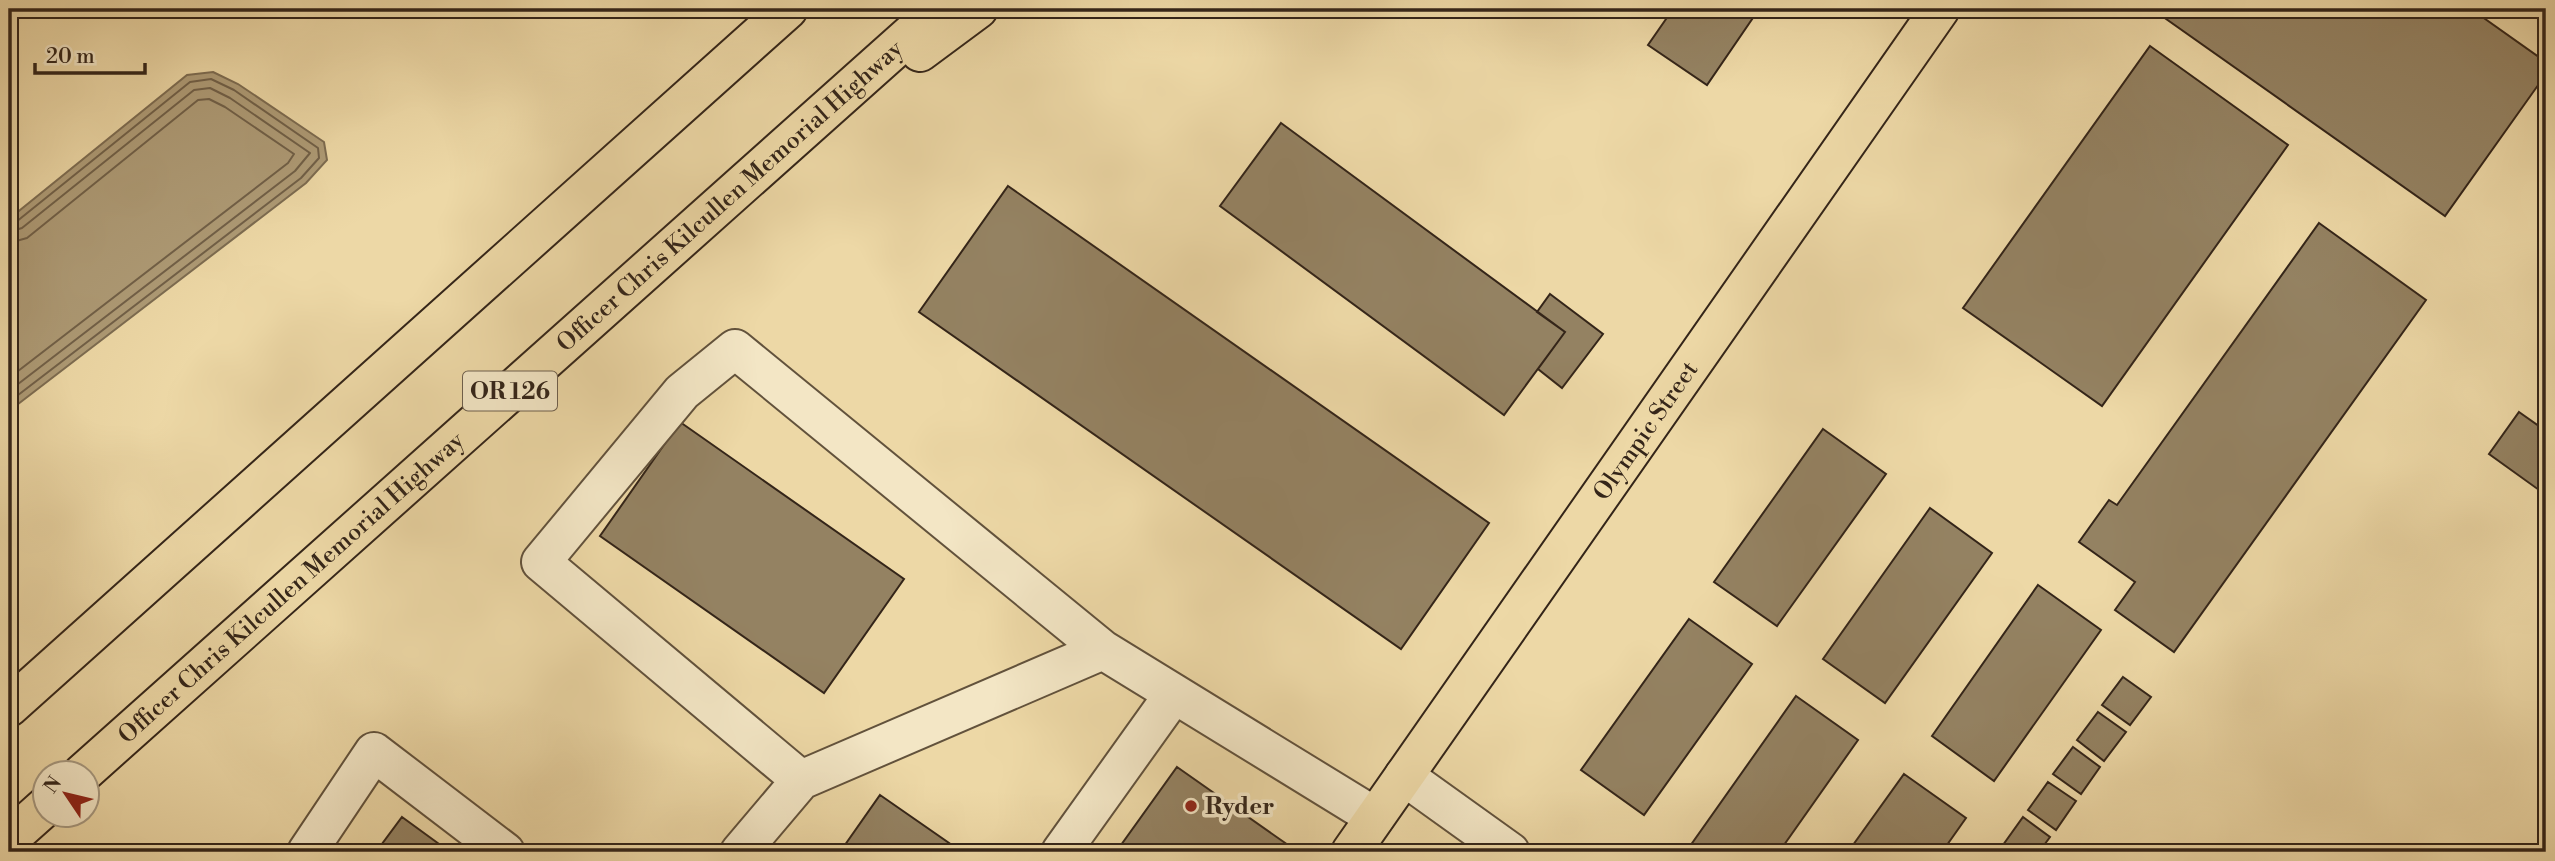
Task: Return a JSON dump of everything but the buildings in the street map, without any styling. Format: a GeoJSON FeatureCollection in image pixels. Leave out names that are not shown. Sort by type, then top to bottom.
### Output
{"type":"FeatureCollection","features":[{"type":"Feature","properties":{"kind":"main road"},"geometry":{"type":"LineString","coordinates":[[562,212],[757,9]]}},
{"type":"Feature","properties":{"kind":"main road"},"geometry":{"type":"LineString","coordinates":[[9,707],[789,9]]}},
{"type":"Feature","properties":{"kind":"main road","name":"Officer Chris Kilcullen Memorial Highway"},"geometry":{"type":"LineString","coordinates":[[98,760],[939,9]]}},
{"type":"Feature","properties":{"kind":"main road"},"geometry":{"type":"LineString","coordinates":[[736,189],[978,9]]}},
{"type":"Feature","properties":{"kind":"main road","name":"Olympic Street"},"geometry":{"type":"LineString","coordinates":[[1350,852],[1940,9]]}},
{"type":"Feature","properties":{"kind":"main road"},"geometry":{"type":"LineString","coordinates":[[9,839],[32,818]]}},
{"type":"Feature","properties":{"kind":"street"},"geometry":{"type":"LineString","coordinates":[[801,780],[541,562],[682,392],[734,349],[1103,650],[1375,817]]}},
{"type":"Feature","properties":{"kind":"street"},"geometry":{"type":"LineString","coordinates":[[740,852],[801,780],[1103,650]]}},
{"type":"Feature","properties":{"kind":"street"},"geometry":{"type":"LineString","coordinates":[[1061,852],[1174,694]]}},
{"type":"Feature","properties":{"kind":"street"},"geometry":{"type":"LineString","coordinates":[[307,852],[374,752],[505,852]]}},
{"type":"Feature","properties":{"kind":"street"},"geometry":{"type":"LineString","coordinates":[[1404,776],[1510,852]]}},
{"type":"Feature","properties":{"kind":"water"},"geometry":{"type":"Polygon","coordinates":[[[213,72],[238,84],[324,142],[327,160],[306,183],[9,411],[9,219],[187,75],[213,72]]]}},
{"type":"Feature","properties":{"kind":"place","name":"Ryder"},"geometry":{"type":"Point","coordinates":[1191,806]}}]}
